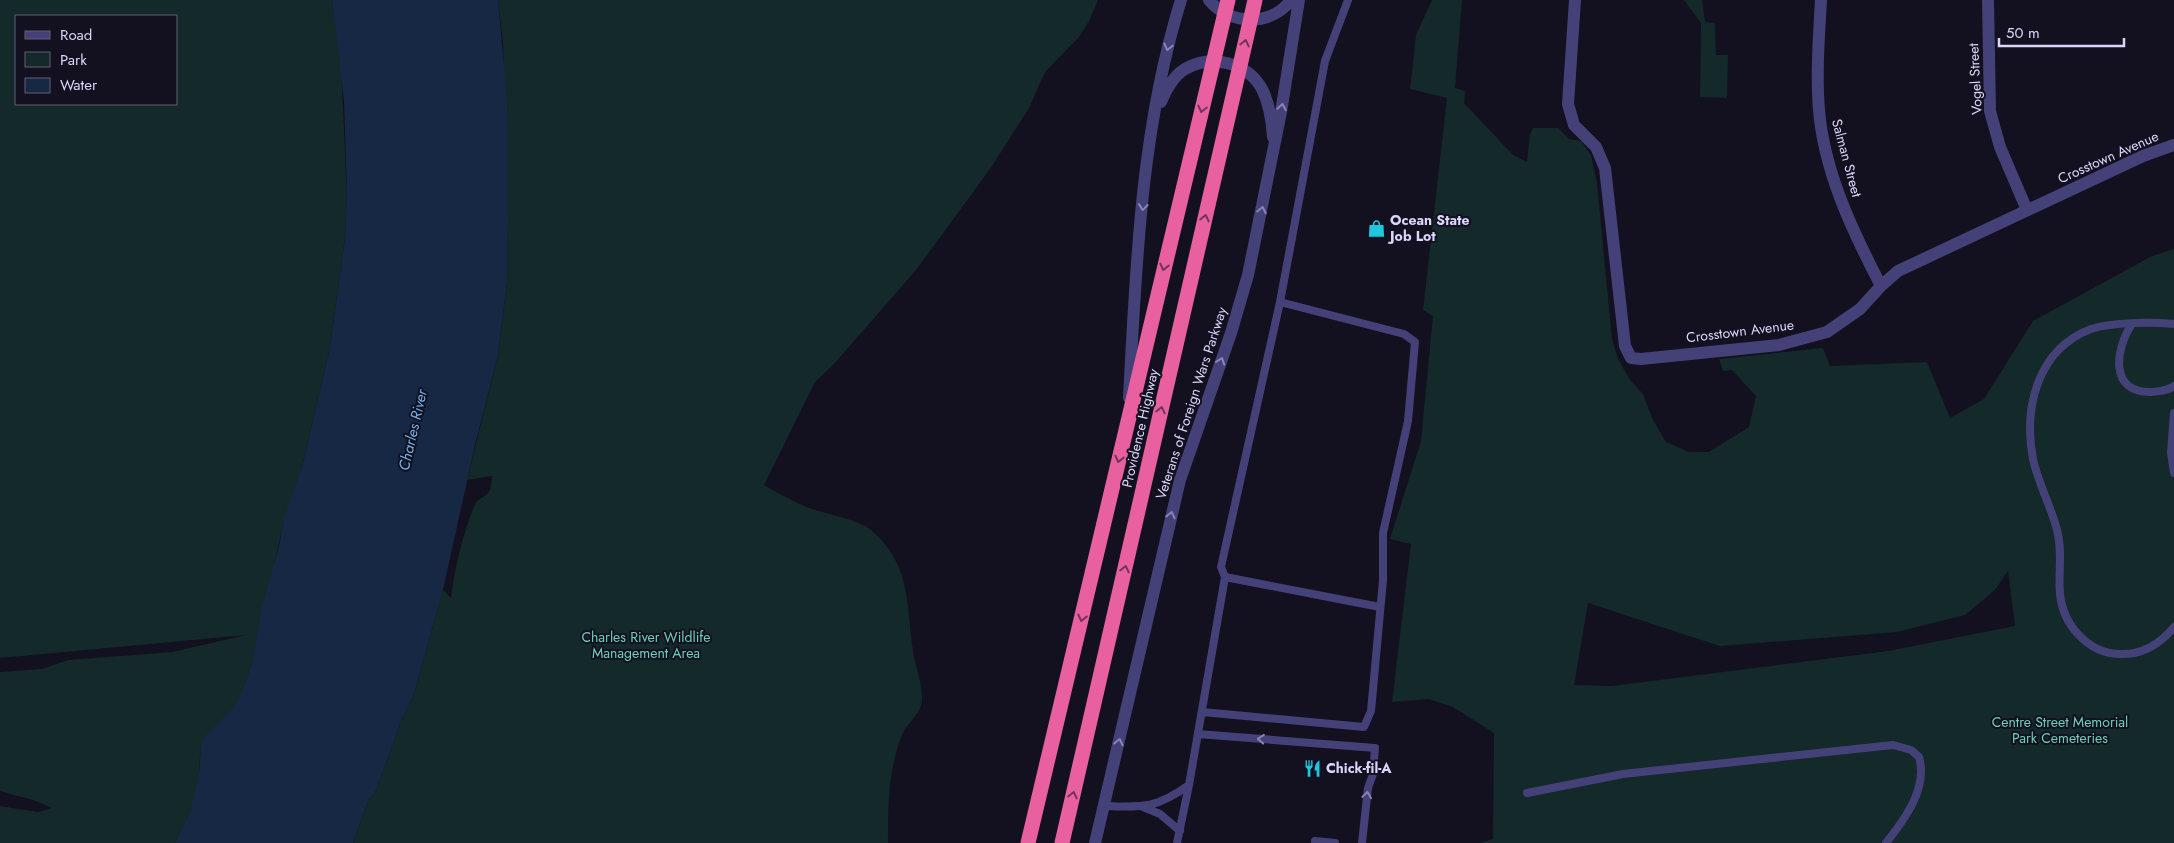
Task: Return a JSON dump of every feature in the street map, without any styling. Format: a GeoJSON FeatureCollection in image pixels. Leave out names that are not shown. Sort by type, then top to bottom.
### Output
{"type":"FeatureCollection","features":[{"type":"Feature","properties":{"kind":"highway"},"geometry":{"type":"LineString","coordinates":[[1251,20],[1255,0]]}},
{"type":"Feature","properties":{"kind":"highway"},"geometry":{"type":"LineString","coordinates":[[1213,62],[1226,7]]}},
{"type":"Feature","properties":{"kind":"highway","name":"Providence Highway"},"geometry":{"type":"LineString","coordinates":[[1062,843],[1251,20]]}},
{"type":"Feature","properties":{"kind":"highway","name":"Providence Highway"},"geometry":{"type":"LineString","coordinates":[[1028,843],[1213,62]]}},
{"type":"Feature","properties":{"kind":"street"},"geometry":{"type":"LineString","coordinates":[[1127,423],[1134,297],[1154,116],[1168,46],[1181,0]]}},
{"type":"Feature","properties":{"kind":"street"},"geometry":{"type":"LineString","coordinates":[[1209,0],[1226,7],[1238,19],[1251,20],[1277,14],[1290,0]]}},
{"type":"Feature","properties":{"kind":"street","name":"Veterans of Foreign Wars Parkway"},"geometry":{"type":"LineString","coordinates":[[1096,843],[1180,480],[1240,305],[1273,155],[1299,0]]}},
{"type":"Feature","properties":{"kind":"street","name":"Crosstown Avenue"},"geometry":{"type":"LineString","coordinates":[[1575,0],[1568,104],[1574,125],[1596,147],[1606,168],[1625,346],[1626,353],[1631,358],[1642,359],[1779,344],[1827,332],[1844,322],[1860,309],[1880,286],[1898,271],[2143,156],[2174,145]]}},
{"type":"Feature","properties":{"kind":"street","name":"Salman Street"},"geometry":{"type":"LineString","coordinates":[[1821,0],[1819,111],[1828,157],[1856,238],[1880,286]]}},
{"type":"Feature","properties":{"kind":"street","name":"Vogel Street"},"geometry":{"type":"LineString","coordinates":[[1988,0],[1990,111],[2000,147],[2027,210]]}},
{"type":"Feature","properties":{"kind":"street"},"geometry":{"type":"LineString","coordinates":[[1154,116],[1174,79],[1184,70],[1199,63],[1228,63],[1240,67],[1257,82],[1267,101],[1272,132],[1273,155]]}},
{"type":"Feature","properties":{"kind":"lane"},"geometry":{"type":"LineString","coordinates":[[1177,843],[1189,785],[1225,576],[1221,567],[1223,554],[1280,302],[1325,61],[1348,0]]}},
{"type":"Feature","properties":{"kind":"lane"},"geometry":{"type":"LineString","coordinates":[[1202,712],[1364,727],[1371,711],[1380,608],[1382,533],[1408,421],[1415,342],[1404,334],[1280,302]]}},
{"type":"Feature","properties":{"kind":"lane"},"geometry":{"type":"LineString","coordinates":[[2132,324],[2124,336],[2117,359],[2120,371],[2126,382],[2135,390],[2146,392],[2162,391],[2174,386]]}},
{"type":"Feature","properties":{"kind":"lane"},"geometry":{"type":"LineString","coordinates":[[2174,324],[2108,326],[2086,332],[2061,346],[2050,358],[2038,380],[2031,411],[2033,459],[2057,529],[2060,550],[2060,594],[2064,609],[2074,630],[2091,645],[2114,654],[2126,654],[2137,652],[2161,642],[2174,627]]}},
{"type":"Feature","properties":{"kind":"lane"},"geometry":{"type":"LineString","coordinates":[[2174,413],[2171,453],[2174,473]]}},
{"type":"Feature","properties":{"kind":"lane"},"geometry":{"type":"LineString","coordinates":[[1225,576],[1380,608]]}},
{"type":"Feature","properties":{"kind":"lane"},"geometry":{"type":"LineString","coordinates":[[1198,734],[1375,748],[1374,774],[1368,788],[1362,843]]}},
{"type":"Feature","properties":{"kind":"lane"},"geometry":{"type":"LineString","coordinates":[[1527,793],[1624,774],[1893,745],[1911,750],[1919,757],[1922,778],[1910,806],[1886,843]]}},
{"type":"Feature","properties":{"kind":"lane"},"geometry":{"type":"LineString","coordinates":[[1104,806],[1143,807],[1167,800],[1189,785]]}},
{"type":"Feature","properties":{"kind":"lane"},"geometry":{"type":"LineString","coordinates":[[1143,807],[1160,814],[1180,831]]}},
{"type":"Feature","properties":{"kind":"lane"},"geometry":{"type":"LineString","coordinates":[[1315,841],[1335,843]]}},
{"type":"Feature","properties":{"kind":"green space"},"geometry":{"type":"Polygon","coordinates":[[[0,0],[332,0],[341,65],[347,193],[345,238],[330,347],[303,463],[283,525],[252,663],[236,712],[201,744],[199,771],[202,792],[175,843],[0,843],[0,806],[38,812],[52,808],[36,801],[0,791],[0,672],[42,669],[68,660],[172,652],[246,635],[0,658],[0,0]]]}},
{"type":"Feature","properties":{"kind":"green space","name":"Charles River Wildlife Management Area"},"geometry":{"type":"Polygon","coordinates":[[[498,0],[1098,0],[1089,21],[1079,37],[1045,72],[1029,108],[990,169],[916,270],[834,364],[815,382],[764,485],[804,506],[857,522],[871,530],[894,557],[905,586],[913,651],[922,700],[917,714],[907,726],[897,748],[891,775],[888,843],[353,843],[368,801],[375,793],[401,722],[414,694],[443,590],[451,598],[460,549],[471,514],[476,502],[487,494],[491,487],[492,476],[467,480],[498,355],[507,282],[508,223],[503,42],[498,0]]]}},
{"type":"Feature","properties":{"kind":"green space","name":"Centre Street Memorial Park Cemeteries"},"geometry":{"type":"Polygon","coordinates":[[[1432,0],[1462,0],[1455,88],[1465,91],[1464,103],[1513,155],[1527,162],[1530,134],[1533,128],[1558,128],[1569,139],[1581,141],[1591,155],[1597,183],[1612,339],[1618,359],[1630,380],[1643,394],[1653,420],[1666,442],[1689,452],[1709,452],[1749,427],[1756,396],[1732,370],[1723,371],[1719,359],[1823,348],[1830,366],[1927,362],[1950,418],[1984,399],[2033,321],[2152,256],[2174,249],[2174,843],[1479,843],[1493,839],[1494,733],[1453,707],[1429,699],[1392,702],[1411,544],[1390,539],[1421,441],[1433,316],[1423,310],[1447,98],[1410,89],[1416,35],[1432,0]],[[2008,571],[1995,590],[1965,615],[1897,632],[1720,646],[1588,603],[1574,685],[1612,686],[1888,651],[2015,626],[2008,571]]]}},
{"type":"Feature","properties":{"kind":"green space"},"geometry":{"type":"Polygon","coordinates":[[[1684,0],[1702,0],[1705,22],[1715,23],[1716,55],[1728,55],[1727,98],[1700,97],[1701,23],[1684,0]]]}},
{"type":"Feature","properties":{"kind":"water","name":"Charles River"},"geometry":{"type":"Polygon","coordinates":[[[332,0],[498,0],[507,99],[508,223],[507,282],[498,355],[475,445],[443,590],[414,694],[401,722],[375,793],[368,801],[353,843],[175,843],[190,812],[199,774],[201,744],[206,735],[231,710],[242,692],[252,663],[263,603],[279,546],[284,518],[303,463],[330,347],[345,238],[347,193],[344,101],[332,0]]]}},
{"type":"Feature","properties":{"kind":"place","name":"Ocean State Job Lot"},"geometry":{"type":"Point","coordinates":[1376,228]}},
{"type":"Feature","properties":{"kind":"place","name":"Chick-fil-A"},"geometry":{"type":"Point","coordinates":[1312,768]}}]}
